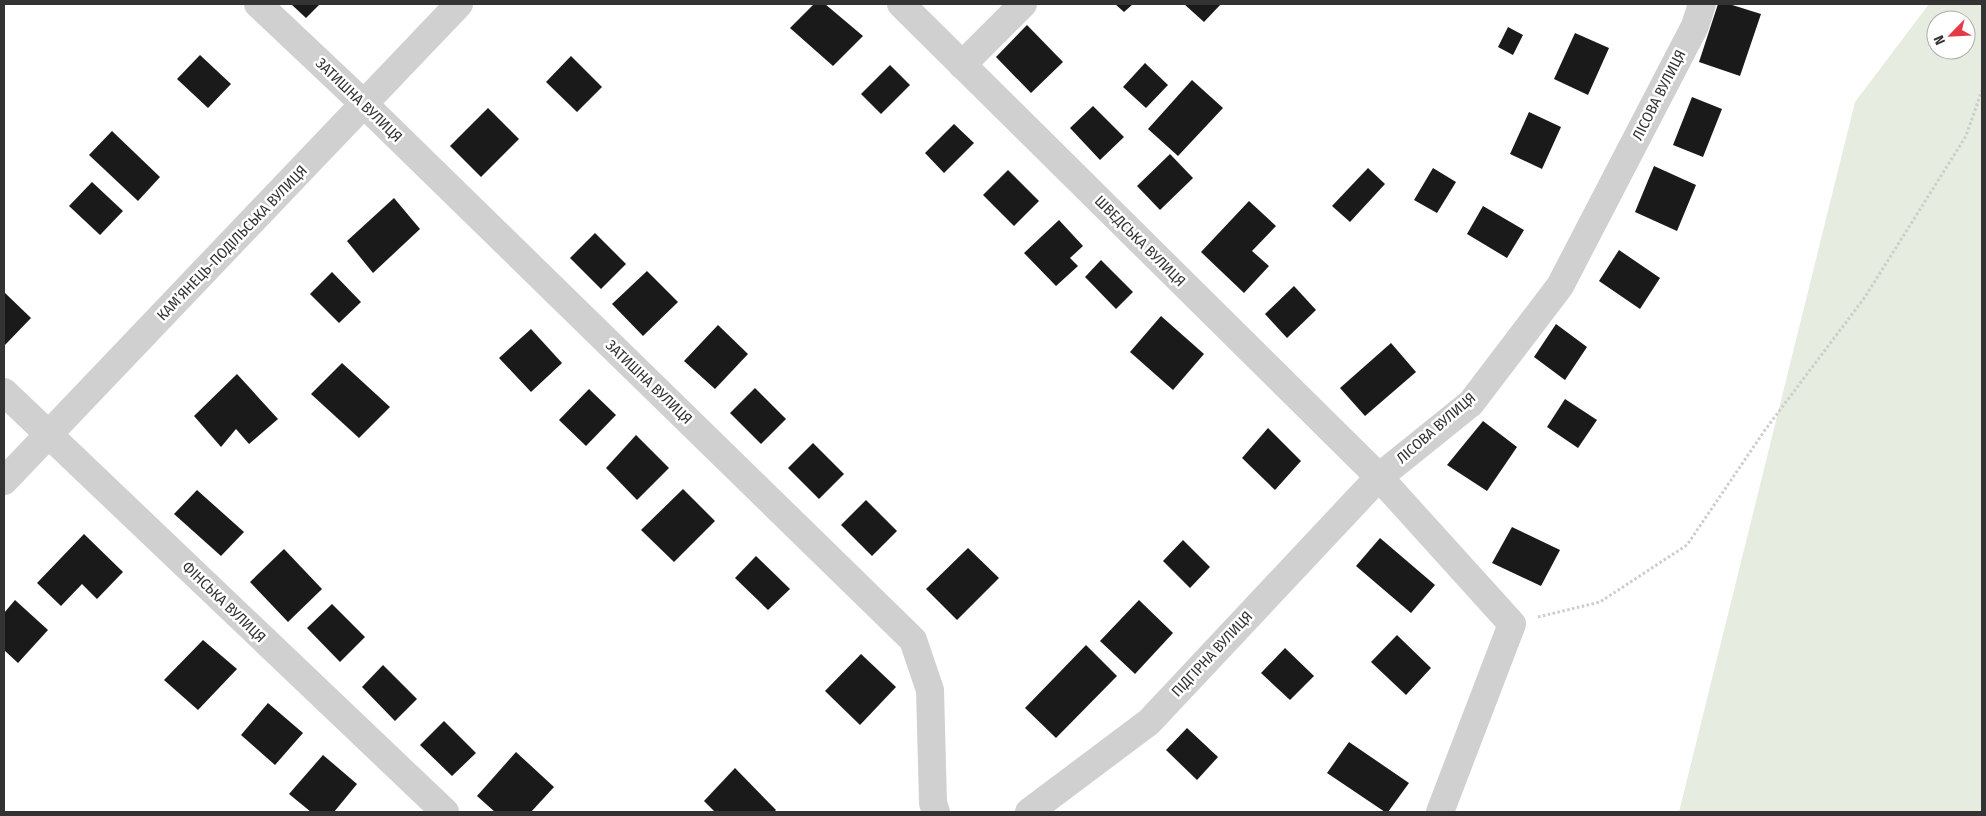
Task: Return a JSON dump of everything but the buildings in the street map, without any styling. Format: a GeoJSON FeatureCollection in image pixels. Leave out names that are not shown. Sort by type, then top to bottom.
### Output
{"type":"FeatureCollection","features":[{"type":"Feature","properties":{"kind":"street","name":"ЗАТИШНА ВУЛИЦЯ"},"geometry":{"type":"LineString","coordinates":[[258,4],[364,104],[914,640],[930,690],[933,803],[936,812]]}},
{"type":"Feature","properties":{"kind":"street","name":"КАМ’ЯНЕЦЬ-ПОДІЛЬСЬКА ВУЛИЦЯ"},"geometry":{"type":"LineString","coordinates":[[4,481],[459,4]]}},
{"type":"Feature","properties":{"kind":"street","name":"ШВЕДСЬКА ВУЛИЦЯ"},"geometry":{"type":"LineString","coordinates":[[901,4],[1379,477]]}},
{"type":"Feature","properties":{"kind":"street"},"geometry":{"type":"LineString","coordinates":[[962,65],[1023,4]]}},
{"type":"Feature","properties":{"kind":"street","name":"ЛІСОВА ВУЛИЦЯ"},"geometry":{"type":"LineString","coordinates":[[1379,477],[1471,403],[1560,286],[1695,26],[1702,4]]}},
{"type":"Feature","properties":{"kind":"street","name":"ФІНСЬКА ВУЛИЦЯ"},"geometry":{"type":"LineString","coordinates":[[4,392],[445,812]]}},
{"type":"Feature","properties":{"kind":"street"},"geometry":{"type":"LineString","coordinates":[[1379,477],[1512,624],[1440,812]]}},
{"type":"Feature","properties":{"kind":"street","name":"ПІДГІРНА ВУЛИЦЯ"},"geometry":{"type":"LineString","coordinates":[[1029,812],[1149,722],[1379,477]]}},
{"type":"Feature","properties":{"kind":"path"},"geometry":{"type":"LineString","coordinates":[[1512,624],[1600,602],[1687,545],[1765,430],[1865,297],[1966,136],[1982,90]]}},
{"type":"Feature","properties":{"kind":"shaded area"},"geometry":{"type":"Polygon","coordinates":[[[1929,4],[1982,4],[1982,812],[1679,812],[1855,102],[1929,4]]]}}]}
